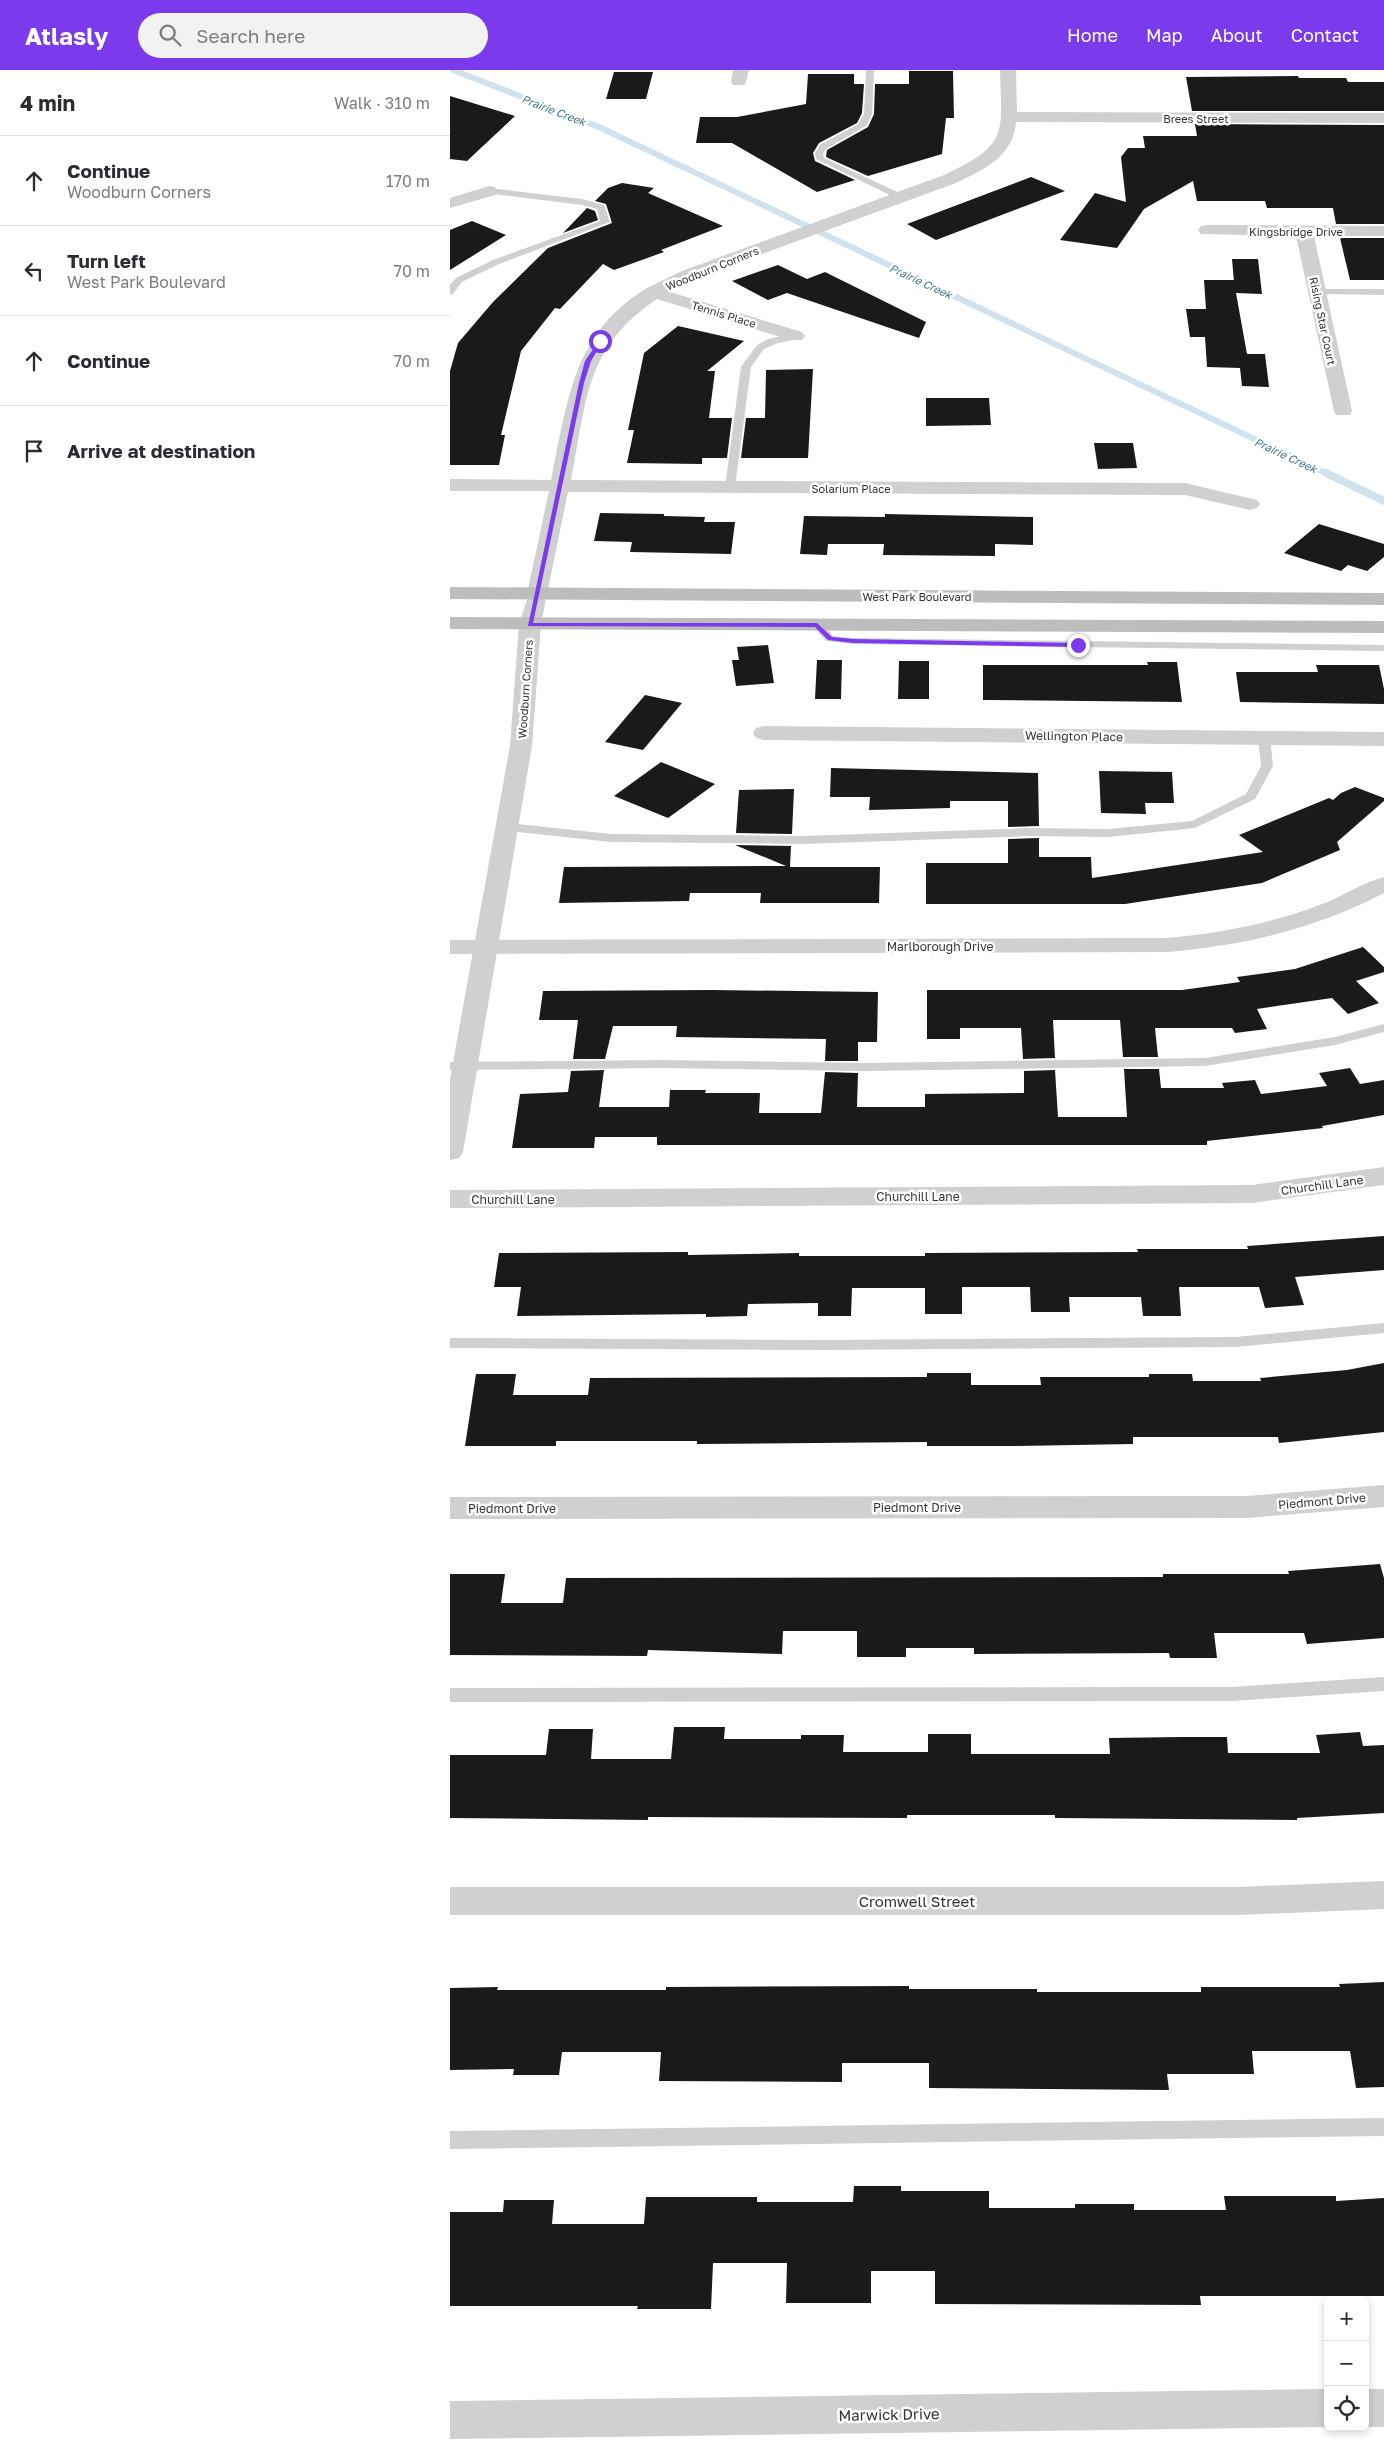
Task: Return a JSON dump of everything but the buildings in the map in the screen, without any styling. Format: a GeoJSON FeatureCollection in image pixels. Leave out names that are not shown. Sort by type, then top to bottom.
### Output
{"type":"FeatureCollection","features":[{"type":"Feature","properties":{"kind":"main road","name":"West Park Boulevard"},"geometry":{"type":"LineString","coordinates":[[450,593],[1384,599]]}},
{"type":"Feature","properties":{"kind":"main road"},"geometry":{"type":"LineString","coordinates":[[450,624],[1384,627]]}},
{"type":"Feature","properties":{"kind":"street","name":"Woodburn Corners"},"geometry":{"type":"LineString","coordinates":[[450,1152],[458,1066],[486,947],[521,746],[530,624],[588,361],[614,322],[653,292],[716,264],[950,179],[987,161],[1005,142],[1009,117],[1008,70]]}},
{"type":"Feature","properties":{"kind":"street","name":"Brees Street"},"geometry":{"type":"LineString","coordinates":[[1009,117],[1384,118]]}},
{"type":"Feature","properties":{"kind":"street"},"geometry":{"type":"LineString","coordinates":[[450,203],[488,192]]}},
{"type":"Feature","properties":{"kind":"street","name":"Kingsbridge Drive"},"geometry":{"type":"LineString","coordinates":[[1207,230],[1384,231]]}},
{"type":"Feature","properties":{"kind":"street","name":"Rising Star Court"},"geometry":{"type":"LineString","coordinates":[[1304,231],[1342,411]]}},
{"type":"Feature","properties":{"kind":"street","name":"Tennis Place"},"geometry":{"type":"LineString","coordinates":[[653,292],[796,336]]}},
{"type":"Feature","properties":{"kind":"street","name":"Solarium Place"},"geometry":{"type":"LineString","coordinates":[[450,485],[1185,489],[1250,504]]}},
{"type":"Feature","properties":{"kind":"street","name":"Wellington Place"},"geometry":{"type":"LineString","coordinates":[[764,733],[1384,739]]}},
{"type":"Feature","properties":{"kind":"street","name":"Marlborough Drive"},"geometry":{"type":"LineString","coordinates":[[450,947],[1168,945],[1234,938],[1286,926],[1336,909],[1384,884]]}},
{"type":"Feature","properties":{"kind":"street","name":"Churchill Lane"},"geometry":{"type":"LineString","coordinates":[[450,1199],[1252,1194],[1384,1176]]}},
{"type":"Feature","properties":{"kind":"street","name":"Piedmont Drive"},"geometry":{"type":"LineString","coordinates":[[450,1508],[1246,1507],[1384,1496]]}},
{"type":"Feature","properties":{"kind":"street","name":"Cromwell Street"},"geometry":{"type":"LineString","coordinates":[[450,1901],[1237,1901],[1384,1895]]}},
{"type":"Feature","properties":{"kind":"street","name":"Marwick Drive"},"geometry":{"type":"LineString","coordinates":[[450,2420],[1324,2408]]}},
{"type":"Feature","properties":{"kind":"street"},"geometry":{"type":"LineString","coordinates":[[1369,2408],[1384,2408]]}},
{"type":"Feature","properties":{"kind":"lane"},"geometry":{"type":"LineString","coordinates":[[870,70],[868,114],[862,126],[823,147],[819,153],[820,159],[901,197]]}},
{"type":"Feature","properties":{"kind":"lane"},"geometry":{"type":"LineString","coordinates":[[450,292],[459,280],[496,262],[605,222],[601,207],[582,202],[488,192]]}},
{"type":"Feature","properties":{"kind":"lane"},"geometry":{"type":"LineString","coordinates":[[1317,291],[1384,292]]}},
{"type":"Feature","properties":{"kind":"lane"},"geometry":{"type":"LineString","coordinates":[[730,487],[746,367],[753,352],[760,344],[796,336]]}},
{"type":"Feature","properties":{"kind":"lane"},"geometry":{"type":"LineString","coordinates":[[817,625],[830,639],[853,641],[1384,648]]}},
{"type":"Feature","properties":{"kind":"lane"},"geometry":{"type":"LineString","coordinates":[[507,827],[612,838],[783,840],[1028,832],[1109,833],[1195,824],[1251,796],[1267,766],[1264,737]]}},
{"type":"Feature","properties":{"kind":"lane"},"geometry":{"type":"LineString","coordinates":[[458,1066],[662,1064],[864,1067],[1205,1062],[1335,1041],[1384,1028]]}},
{"type":"Feature","properties":{"kind":"lane"},"geometry":{"type":"LineString","coordinates":[[450,1343],[804,1345],[1235,1342],[1384,1328]]}},
{"type":"Feature","properties":{"kind":"lane"},"geometry":{"type":"LineString","coordinates":[[450,1695],[1232,1694],[1384,1684]]}},
{"type":"Feature","properties":{"kind":"lane"},"geometry":{"type":"LineString","coordinates":[[450,2140],[1384,2127]]}},
{"type":"Feature","properties":{"kind":"waterway","name":"Prairie Creek"},"geometry":{"type":"LineString","coordinates":[[453,70],[599,127],[1328,474]]}},
{"type":"Feature","properties":{"kind":"waterway","name":"Prairie Creek"},"geometry":{"type":"LineString","coordinates":[[1326,473],[1384,501]]}},
{"type":"Feature","properties":{"kind":"route"},"geometry":{"type":"LineString","coordinates":[[600,341],[588,361],[581,383],[530,624],[817,625],[830,639],[853,641],[1078,645]]}}]}
